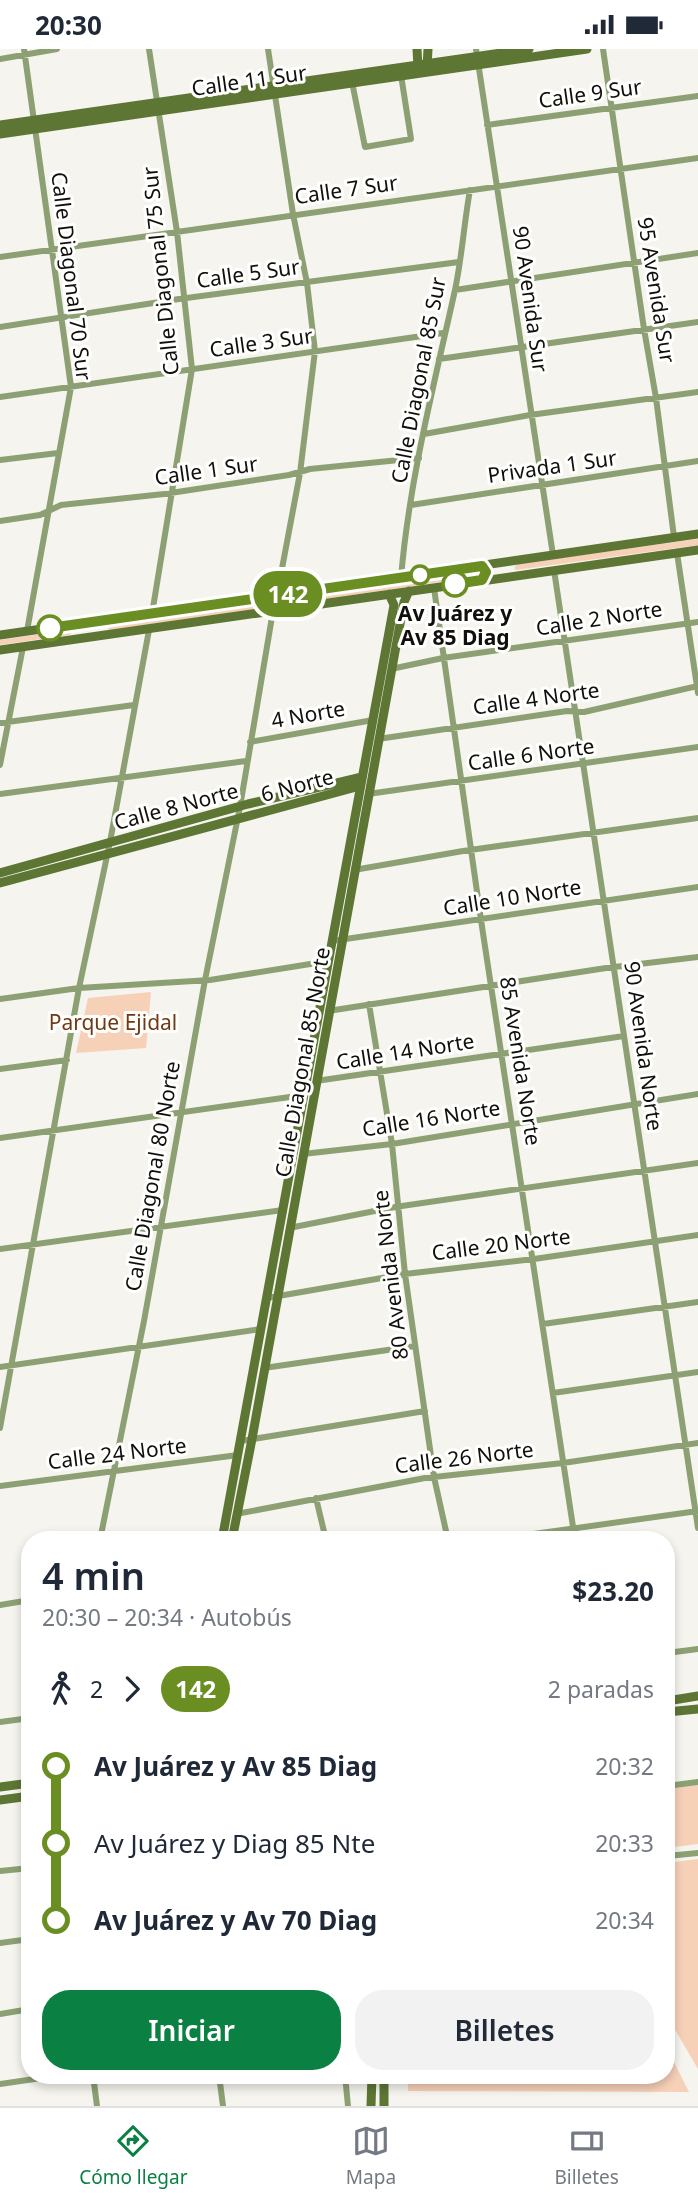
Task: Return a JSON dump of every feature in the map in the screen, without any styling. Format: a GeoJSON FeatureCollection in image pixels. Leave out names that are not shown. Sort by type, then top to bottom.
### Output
{"type":"FeatureCollection","features":[{"type":"Feature","properties":{"kind":"main road"},"geometry":{"type":"LineString","coordinates":[[417,49],[422,68]]}},
{"type":"Feature","properties":{"kind":"main road"},"geometry":{"type":"LineString","coordinates":[[422,68],[428,49]]}},
{"type":"Feature","properties":{"kind":"main road","name":"Calle 11 Sur"},"geometry":{"type":"LineString","coordinates":[[0,125],[36,124],[158,107],[422,68],[529,49]]}},
{"type":"Feature","properties":{"kind":"main road","name":"Calle 11 Sur"},"geometry":{"type":"LineString","coordinates":[[478,57],[586,49]]}},
{"type":"Feature","properties":{"kind":"main road","name":"Calle 11 Sur"},"geometry":{"type":"LineString","coordinates":[[275,90],[401,75],[422,68]]}},
{"type":"Feature","properties":{"kind":"main road","name":"Calle 11 Sur"},"geometry":{"type":"LineString","coordinates":[[0,134],[36,124]]}},
{"type":"Feature","properties":{"kind":"main road"},"geometry":{"type":"LineString","coordinates":[[0,635],[698,534]]}},
{"type":"Feature","properties":{"kind":"main road"},"geometry":{"type":"LineString","coordinates":[[0,650],[698,550]]}},
{"type":"Feature","properties":{"kind":"main road"},"geometry":{"type":"LineString","coordinates":[[517,561],[511,567],[518,574]]}},
{"type":"Feature","properties":{"kind":"main road"},"geometry":{"type":"LineString","coordinates":[[482,566],[487,574],[482,580]]}},
{"type":"Feature","properties":{"kind":"main road"},"geometry":{"type":"LineString","coordinates":[[316,605],[313,597],[317,590]]}},
{"type":"Feature","properties":{"kind":"main road","name":"Calle Diagonal 85 Norte"},"geometry":{"type":"LineString","coordinates":[[350,871],[361,781],[373,720],[409,591]]}},
{"type":"Feature","properties":{"kind":"main road"},"geometry":{"type":"LineString","coordinates":[[288,609],[296,602],[290,593]]}},
{"type":"Feature","properties":{"kind":"main road","name":"Calle Diagonal 85 Norte"},"geometry":{"type":"LineString","coordinates":[[224,1531],[261,1329],[290,1228],[304,1095],[324,1012],[350,871],[379,739],[394,605],[389,594]]}},
{"type":"Feature","properties":{"kind":"main road"},"geometry":{"type":"LineString","coordinates":[[107,621],[102,628],[107,635]]}},
{"type":"Feature","properties":{"kind":"main road"},"geometry":{"type":"LineString","coordinates":[[70,626],[75,633],[71,640]]}},
{"type":"Feature","properties":{"kind":"main road","name":"Calle 8 Norte"},"geometry":{"type":"LineString","coordinates":[[0,873],[240,807],[361,781]]}},
{"type":"Feature","properties":{"kind":"main road","name":"6 Norte"},"geometry":{"type":"LineString","coordinates":[[0,883],[237,819],[361,781]]}},
{"type":"Feature","properties":{"kind":"main road","name":"Calle Diagonal 85 Norte"},"geometry":{"type":"LineString","coordinates":[[233,1531],[264,1368],[283,1210],[316,1081],[329,961],[337,940]]}},
{"type":"Feature","properties":{"kind":"main road"},"geometry":{"type":"LineString","coordinates":[[675,1699],[698,1696]]}},
{"type":"Feature","properties":{"kind":"main road"},"geometry":{"type":"LineString","coordinates":[[675,1711],[698,1709]]}},
{"type":"Feature","properties":{"kind":"main road"},"geometry":{"type":"LineString","coordinates":[[0,1787],[21,1784]]}},
{"type":"Feature","properties":{"kind":"main road"},"geometry":{"type":"LineString","coordinates":[[0,1800],[21,1797]]}},
{"type":"Feature","properties":{"kind":"main road"},"geometry":{"type":"LineString","coordinates":[[369,2106],[371,2084]]}},
{"type":"Feature","properties":{"kind":"main road"},"geometry":{"type":"LineString","coordinates":[[384,2084],[384,2106]]}},
{"type":"Feature","properties":{"kind":"street"},"geometry":{"type":"LineString","coordinates":[[0,59],[24,52],[57,49]]}},
{"type":"Feature","properties":{"kind":"street","name":"Calle Diagonal 75 Sur"},"geometry":{"type":"LineString","coordinates":[[149,49],[177,232],[192,369],[152,614]]}},
{"type":"Feature","properties":{"kind":"street"},"geometry":{"type":"LineString","coordinates":[[268,49],[293,214],[307,283],[315,351],[300,473],[277,595]]}},
{"type":"Feature","properties":{"kind":"street","name":"95 Avenida Sur"},"geometry":{"type":"LineString","coordinates":[[603,49],[656,398],[674,537]]}},
{"type":"Feature","properties":{"kind":"street","name":"Calle Diagonal 70 Sur"},"geometry":{"type":"LineString","coordinates":[[24,52],[71,387],[27,631]]}},
{"type":"Feature","properties":{"kind":"street","name":"90 Avenida Sur"},"geometry":{"type":"LineString","coordinates":[[478,57],[553,555]]}},
{"type":"Feature","properties":{"kind":"street"},"geometry":{"type":"LineString","coordinates":[[352,82],[365,148],[411,139],[401,75]]}},
{"type":"Feature","properties":{"kind":"street","name":"Calle 9 Sur"},"geometry":{"type":"LineString","coordinates":[[487,125],[698,96]]}},
{"type":"Feature","properties":{"kind":"street","name":"Calle 7 Sur"},"geometry":{"type":"LineString","coordinates":[[0,257],[698,157]]}},
{"type":"Feature","properties":{"kind":"street","name":"Calle Diagonal 85 Sur"},"geometry":{"type":"LineString","coordinates":[[401,578],[419,458],[443,333],[455,290],[470,190]]}},
{"type":"Feature","properties":{"kind":"street"},"geometry":{"type":"LineString","coordinates":[[455,290],[698,253]]}},
{"type":"Feature","properties":{"kind":"street","name":"Calle 5 Sur"},"geometry":{"type":"LineString","coordinates":[[0,327],[459,262]]}},
{"type":"Feature","properties":{"kind":"street"},"geometry":{"type":"LineString","coordinates":[[439,359],[698,322]]}},
{"type":"Feature","properties":{"kind":"street","name":"Calle 3 Sur"},"geometry":{"type":"LineString","coordinates":[[0,397],[443,333]]}},
{"type":"Feature","properties":{"kind":"street"},"geometry":{"type":"LineString","coordinates":[[424,434],[530,415],[698,392]]}},
{"type":"Feature","properties":{"kind":"street"},"geometry":{"type":"LineString","coordinates":[[0,460],[58,453]]}},
{"type":"Feature","properties":{"kind":"street","name":"Calle 1 Sur"},"geometry":{"type":"LineString","coordinates":[[0,521],[40,515],[61,505],[170,493],[310,470],[419,458]]}},
{"type":"Feature","properties":{"kind":"street","name":"Privada 1 Sur"},"geometry":{"type":"LineString","coordinates":[[411,505],[698,461]]}},
{"type":"Feature","properties":{"kind":"street"},"geometry":{"type":"LineString","coordinates":[[677,552],[698,688]]}},
{"type":"Feature","properties":{"kind":"street","name":"90 Avenida Norte"},"geometry":{"type":"LineString","coordinates":[[554,570],[698,1528]]}},
{"type":"Feature","properties":{"kind":"street","name":"85 Avenida Norte"},"geometry":{"type":"LineString","coordinates":[[434,588],[481,920],[574,1530]]}},
{"type":"Feature","properties":{"kind":"street","name":"Calle Diagonal 80 Norte"},"geometry":{"type":"LineString","coordinates":[[102,1531],[240,807],[273,611]]}},
{"type":"Feature","properties":{"kind":"street","name":"Calle 2 Norte"},"geometry":{"type":"LineString","coordinates":[[387,670],[443,658],[698,622]]}},
{"type":"Feature","properties":{"kind":"street"},"geometry":{"type":"LineString","coordinates":[[0,1428],[79,988],[110,842],[149,630]]}},
{"type":"Feature","properties":{"kind":"street"},"geometry":{"type":"LineString","coordinates":[[0,765],[4,723],[23,647]]}},
{"type":"Feature","properties":{"kind":"street","name":"Calle 4 Norte"},"geometry":{"type":"LineString","coordinates":[[379,739],[567,711],[584,712],[698,688]]}},
{"type":"Feature","properties":{"kind":"street"},"geometry":{"type":"LineString","coordinates":[[4,723],[134,705]]}},
{"type":"Feature","properties":{"kind":"street","name":"4 Norte"},"geometry":{"type":"LineString","coordinates":[[250,742],[373,720]]}},
{"type":"Feature","properties":{"kind":"street","name":"Calle 6 Norte"},"geometry":{"type":"LineString","coordinates":[[368,795],[698,747]]}},
{"type":"Feature","properties":{"kind":"street"},"geometry":{"type":"LineString","coordinates":[[0,793],[246,761]]}},
{"type":"Feature","properties":{"kind":"street"},"geometry":{"type":"LineString","coordinates":[[350,871],[471,850],[698,818]]}},
{"type":"Feature","properties":{"kind":"street","name":"Calle 10 Norte"},"geometry":{"type":"LineString","coordinates":[[337,940],[698,887]]}},
{"type":"Feature","properties":{"kind":"street"},"geometry":{"type":"LineString","coordinates":[[324,1012],[614,967],[698,957]]}},
{"type":"Feature","properties":{"kind":"street"},"geometry":{"type":"LineString","coordinates":[[0,999],[79,988],[205,980],[329,961]]}},
{"type":"Feature","properties":{"kind":"street","name":"80 Avenida Norte"},"geometry":{"type":"LineString","coordinates":[[369,1005],[392,1144],[405,1274],[434,1477],[446,1531]]}},
{"type":"Feature","properties":{"kind":"street","name":"Calle 14 Norte"},"geometry":{"type":"LineString","coordinates":[[316,1081],[624,1036]]}},
{"type":"Feature","properties":{"kind":"street"},"geometry":{"type":"LineString","coordinates":[[0,1069],[67,1060]]}},
{"type":"Feature","properties":{"kind":"street","name":"Calle 16 Norte"},"geometry":{"type":"LineString","coordinates":[[299,1154],[392,1144],[698,1094]]}},
{"type":"Feature","properties":{"kind":"street"},"geometry":{"type":"LineString","coordinates":[[0,1138],[304,1095]]}},
{"type":"Feature","properties":{"kind":"street"},"geometry":{"type":"LineString","coordinates":[[280,1229],[523,1187],[698,1163]]}},
{"type":"Feature","properties":{"kind":"street"},"geometry":{"type":"LineString","coordinates":[[0,1249],[283,1210]]}},
{"type":"Feature","properties":{"kind":"street","name":"Calle 20 Norte"},"geometry":{"type":"LineString","coordinates":[[272,1298],[405,1274],[534,1259],[698,1234]]}},
{"type":"Feature","properties":{"kind":"street"},"geometry":{"type":"LineString","coordinates":[[543,1324],[698,1302]]}},
{"type":"Feature","properties":{"kind":"street"},"geometry":{"type":"LineString","coordinates":[[0,1367],[261,1329]]}},
{"type":"Feature","properties":{"kind":"street"},"geometry":{"type":"LineString","coordinates":[[264,1368],[415,1346]]}},
{"type":"Feature","properties":{"kind":"street"},"geometry":{"type":"LineString","coordinates":[[553,1393],[698,1372]]}},
{"type":"Feature","properties":{"kind":"street"},"geometry":{"type":"LineString","coordinates":[[241,1441],[425,1411]]}},
{"type":"Feature","properties":{"kind":"street","name":"Calle 26 Norte"},"geometry":{"type":"LineString","coordinates":[[236,1514],[434,1477],[562,1463],[698,1443]]}},
{"type":"Feature","properties":{"kind":"street","name":"Calle 24 Norte"},"geometry":{"type":"LineString","coordinates":[[0,1486],[238,1455]]}},
{"type":"Feature","properties":{"kind":"street"},"geometry":{"type":"LineString","coordinates":[[316,1498],[324,1531]]}},
{"type":"Feature","properties":{"kind":"street"},"geometry":{"type":"LineString","coordinates":[[566,1531],[697,1511]]}},
{"type":"Feature","properties":{"kind":"street"},"geometry":{"type":"LineString","coordinates":[[0,1605],[21,1602]]}},
{"type":"Feature","properties":{"kind":"street"},"geometry":{"type":"LineString","coordinates":[[675,1652],[698,1649]]}},
{"type":"Feature","properties":{"kind":"street"},"geometry":{"type":"LineString","coordinates":[[0,1722],[21,1719]]}},
{"type":"Feature","properties":{"kind":"street"},"geometry":{"type":"LineString","coordinates":[[675,1785],[698,1782]]}},
{"type":"Feature","properties":{"kind":"street"},"geometry":{"type":"LineString","coordinates":[[675,1855],[698,1853]]}},
{"type":"Feature","properties":{"kind":"street"},"geometry":{"type":"LineString","coordinates":[[0,1871],[21,1869]]}},
{"type":"Feature","properties":{"kind":"street"},"geometry":{"type":"LineString","coordinates":[[0,1943],[21,1940]]}},
{"type":"Feature","properties":{"kind":"street"},"geometry":{"type":"LineString","coordinates":[[0,2014],[21,2010]]}},
{"type":"Feature","properties":{"kind":"street"},"geometry":{"type":"LineString","coordinates":[[0,2084],[21,2081]]}},
{"type":"Feature","properties":{"kind":"street"},"geometry":{"type":"LineString","coordinates":[[94,2084],[97,2106]]}},
{"type":"Feature","properties":{"kind":"street"},"geometry":{"type":"LineString","coordinates":[[220,2084],[223,2106]]}},
{"type":"Feature","properties":{"kind":"street"},"geometry":{"type":"LineString","coordinates":[[346,2084],[348,2106]]}},
{"type":"Feature","properties":{"kind":"green space"},"geometry":{"type":"Polygon","coordinates":[[[698,539],[698,545],[516,570],[514,568],[517,564],[698,539]]]}},
{"type":"Feature","properties":{"kind":"green space"},"geometry":{"type":"Polygon","coordinates":[[[481,571],[482,576],[318,600],[315,598],[318,595],[481,571]]]}},
{"type":"Feature","properties":{"kind":"green space"},"geometry":{"type":"Polygon","coordinates":[[[290,599],[293,601],[290,604],[108,629],[110,626],[290,599]]]}},
{"type":"Feature","properties":{"kind":"green space"},"geometry":{"type":"Polygon","coordinates":[[[70,630],[72,633],[69,635],[0,645],[0,640],[70,630]]]}},
{"type":"Feature","properties":{"kind":"green space","name":"Parque Ejidal"},"geometry":{"type":"Polygon","coordinates":[[[151,992],[146,1048],[76,1053],[88,998],[151,992]]]}},
{"type":"Feature","properties":{"kind":"green space"},"geometry":{"type":"Polygon","coordinates":[[[698,1785],[698,1844],[675,1847],[675,1788],[698,1785]]]}},
{"type":"Feature","properties":{"kind":"green space"},"geometry":{"type":"Polygon","coordinates":[[[698,1859],[698,2069],[675,2030],[675,1862],[698,1859]]]}},
{"type":"Feature","properties":{"kind":"green space"},"geometry":{"type":"Polygon","coordinates":[[[675,2064],[689,2092],[408,2091],[408,2084],[675,2084],[675,2064]]]}},
{"type":"Feature","properties":{"kind":"bus line","name":"142"},"geometry":{"type":"LineString","coordinates":[[50,628],[482,566],[487,574],[482,580],[455,584]]}},
{"type":"Feature","properties":{"kind":"place","name":"Av Juárez y Av 85 Diag"},"geometry":{"type":"Point","coordinates":[455,584]}}]}
